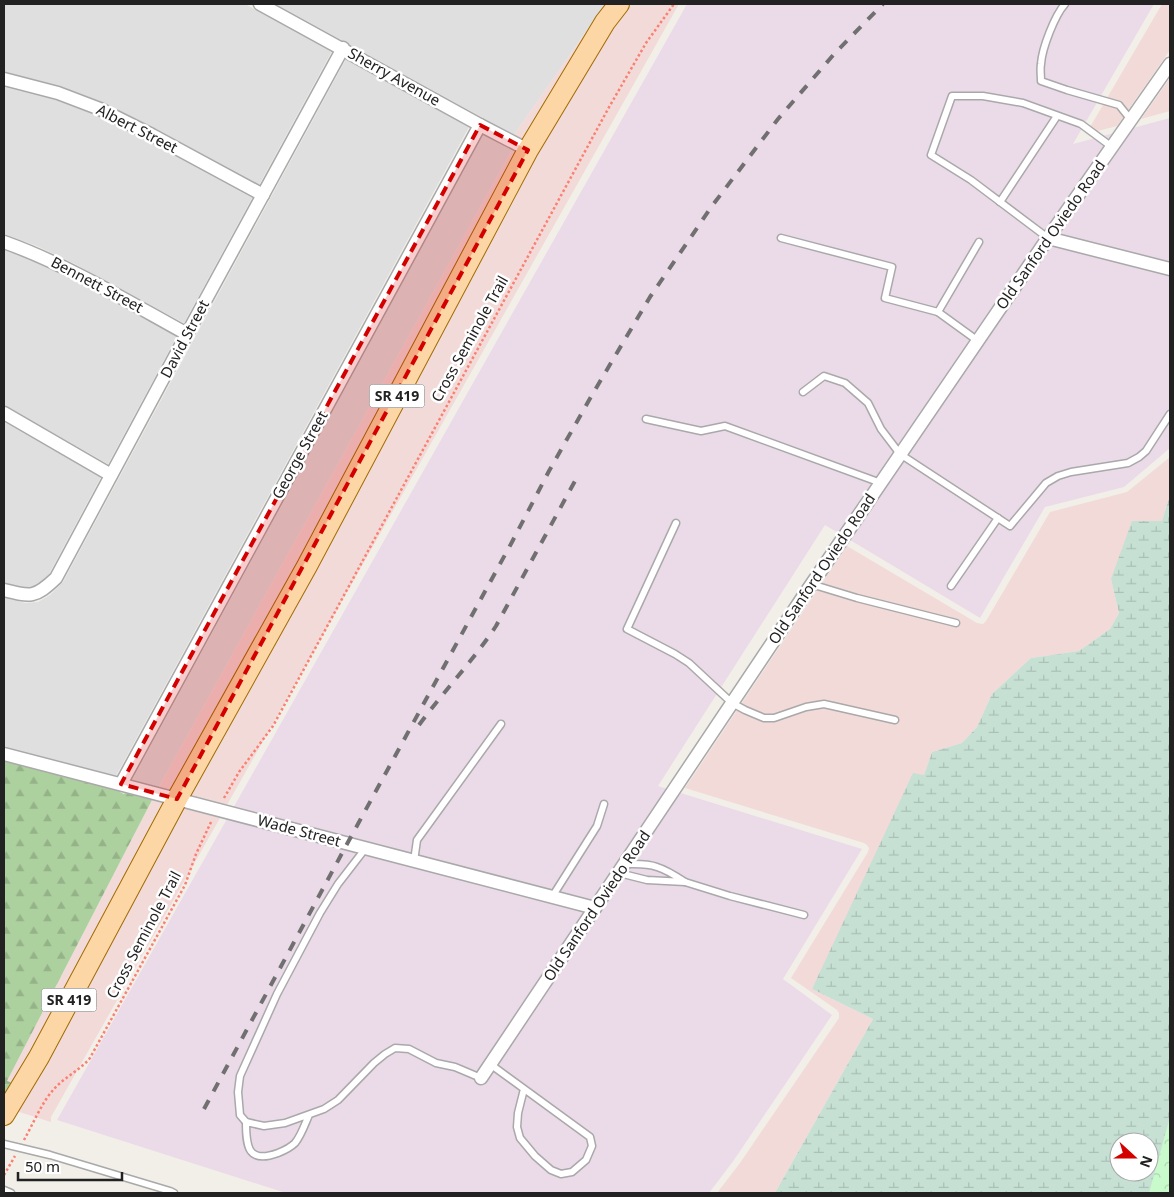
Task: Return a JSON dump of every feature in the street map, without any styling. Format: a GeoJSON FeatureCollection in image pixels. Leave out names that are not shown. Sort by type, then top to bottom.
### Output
{"type":"FeatureCollection","features":[{"type":"Feature","properties":{"kind":"main road","name":"SR 419"},"geometry":{"type":"LineString","coordinates":[[4,1115],[44,1048],[306,566],[528,150],[606,22],[619,4]]}},
{"type":"Feature","properties":{"kind":"street","name":"Sherry Avenue"},"geometry":{"type":"LineString","coordinates":[[260,4],[528,150]]}},
{"type":"Feature","properties":{"kind":"street","name":"David Street"},"geometry":{"type":"LineString","coordinates":[[4,590],[24,595],[34,595],[44,590],[56,578],[343,48]]}},
{"type":"Feature","properties":{"kind":"street","name":"Old Sanford Oviedo Road"},"geometry":{"type":"LineString","coordinates":[[481,1078],[811,584],[1048,238],[1170,64]]}},
{"type":"Feature","properties":{"kind":"street","name":"Albert Street"},"geometry":{"type":"LineString","coordinates":[[4,79],[58,93],[100,109],[263,195]]}},
{"type":"Feature","properties":{"kind":"street","name":"George Street"},"geometry":{"type":"LineString","coordinates":[[121,784],[480,125]]}},
{"type":"Feature","properties":{"kind":"street"},"geometry":{"type":"LineString","coordinates":[[1048,238],[1170,269]]}},
{"type":"Feature","properties":{"kind":"street","name":"Bennett Street"},"geometry":{"type":"LineString","coordinates":[[4,242],[72,270],[187,334]]}},
{"type":"Feature","properties":{"kind":"street"},"geometry":{"type":"LineString","coordinates":[[4,413],[112,474]]}},
{"type":"Feature","properties":{"kind":"street","name":"Wade Street"},"geometry":{"type":"LineString","coordinates":[[4,754],[595,908]]}},
{"type":"Feature","properties":{"kind":"lane"},"geometry":{"type":"LineString","coordinates":[[1066,4],[1060,10],[1048,36],[1041,63],[1041,81],[1119,105],[1131,120]]}},
{"type":"Feature","properties":{"kind":"lane"},"geometry":{"type":"LineString","coordinates":[[1048,238],[971,180],[931,155],[952,96],[983,96],[1023,103],[1082,124],[1112,147]]}},
{"type":"Feature","properties":{"kind":"lane"},"geometry":{"type":"LineString","coordinates":[[1000,202],[1057,116]]}},
{"type":"Feature","properties":{"kind":"lane"},"geometry":{"type":"LineString","coordinates":[[781,238],[892,267],[885,298],[938,312],[978,341]]}},
{"type":"Feature","properties":{"kind":"lane"},"geometry":{"type":"LineString","coordinates":[[938,312],[979,242]]}},
{"type":"Feature","properties":{"kind":"lane"},"geometry":{"type":"LineString","coordinates":[[803,392],[824,376],[845,383],[868,403],[881,429],[900,454],[1010,526],[1046,483],[1058,476],[1071,472],[1128,463],[1139,457],[1146,450],[1170,414]]}},
{"type":"Feature","properties":{"kind":"lane"},"geometry":{"type":"LineString","coordinates":[[646,419],[702,431],[725,426],[881,483]]}},
{"type":"Feature","properties":{"kind":"lane"},"geometry":{"type":"LineString","coordinates":[[952,586],[998,518]]}},
{"type":"Feature","properties":{"kind":"lane"},"geometry":{"type":"LineString","coordinates":[[676,523],[627,629],[689,663],[732,703],[764,718],[774,718],[806,707],[824,704],[895,720]]}},
{"type":"Feature","properties":{"kind":"lane"},"geometry":{"type":"LineString","coordinates":[[811,584],[857,598],[956,623]]}},
{"type":"Feature","properties":{"kind":"lane"},"geometry":{"type":"LineString","coordinates":[[414,861],[417,840],[501,724]]}},
{"type":"Feature","properties":{"kind":"lane"},"geometry":{"type":"LineString","coordinates":[[552,897],[597,826],[604,804]]}},
{"type":"Feature","properties":{"kind":"lane"},"geometry":{"type":"LineString","coordinates":[[365,848],[320,912],[277,994],[240,1076],[238,1092],[240,1115],[246,1122],[264,1126],[285,1123],[324,1109],[338,1100],[374,1063],[395,1048],[409,1049],[436,1062],[481,1078]]}},
{"type":"Feature","properties":{"kind":"lane"},"geometry":{"type":"LineString","coordinates":[[622,868],[650,865],[673,874],[686,882],[730,896],[804,915]]}},
{"type":"Feature","properties":{"kind":"lane"},"geometry":{"type":"LineString","coordinates":[[622,868],[647,880],[686,882]]}},
{"type":"Feature","properties":{"kind":"lane"},"geometry":{"type":"LineString","coordinates":[[490,1064],[590,1137],[592,1146],[586,1160],[572,1172],[561,1174],[550,1170],[520,1138],[517,1127],[518,1113],[524,1089]]}},
{"type":"Feature","properties":{"kind":"lane"},"geometry":{"type":"LineString","coordinates":[[246,1122],[248,1148],[254,1155],[261,1157],[271,1156],[294,1144],[302,1132],[309,1115]]}},
{"type":"Feature","properties":{"kind":"lane"},"geometry":{"type":"LineString","coordinates":[[4,1144],[50,1155],[174,1193]]}},
{"type":"Feature","properties":{"kind":"lane"},"geometry":{"type":"LineString","coordinates":[[4,1190],[11,1193]]}},
{"type":"Feature","properties":{"kind":"path","name":"Cross Seminole Trail"},"geometry":{"type":"LineString","coordinates":[[228,790],[273,726],[608,109],[646,43],[674,4]]}},
{"type":"Feature","properties":{"kind":"path","name":"Cross Seminole Trail"},"geometry":{"type":"LineString","coordinates":[[35,1120],[55,1088],[90,1058],[181,893],[209,825]]}},
{"type":"Feature","properties":{"kind":"highlighted area"},"geometry":{"type":"Polygon","coordinates":[[[480,125],[528,150],[177,799],[121,784],[480,125]]]}},
{"type":"Feature","properties":{"kind":"shaded area"},"geometry":{"type":"Polygon","coordinates":[[[4,4],[245,4],[332,51],[259,185],[104,103],[60,87],[4,72],[4,4]]]}},
{"type":"Feature","properties":{"kind":"shaded area"},"geometry":{"type":"Polygon","coordinates":[[[276,4],[605,4],[514,135],[276,4]]]}},
{"type":"Feature","properties":{"kind":"shaded area"},"geometry":{"type":"Polygon","coordinates":[[[605,4],[609,4],[524,140],[514,135],[605,4]]]}},
{"type":"Feature","properties":{"kind":"shaded area"},"geometry":{"type":"Polygon","coordinates":[[[628,4],[679,4],[227,805],[189,795],[535,154],[612,26],[628,4]]]}},
{"type":"Feature","properties":{"kind":"shaded area"},"geometry":{"type":"Polygon","coordinates":[[[687,4],[1154,4],[1073,144],[1170,118],[1170,448],[1124,487],[1045,507],[980,618],[825,525],[658,786],[862,849],[783,979],[832,1015],[734,1160],[709,1193],[286,1193],[57,1120],[687,4]]]}},
{"type":"Feature","properties":{"kind":"shaded area"},"geometry":{"type":"Polygon","coordinates":[[[1162,4],[1170,4],[1170,50],[1117,126],[1086,134],[1162,4]]]}},
{"type":"Feature","properties":{"kind":"shaded area"},"geometry":{"type":"Polygon","coordinates":[[[346,59],[469,127],[116,776],[4,746],[4,597],[25,603],[38,602],[50,595],[63,582],[346,59]]]}},
{"type":"Feature","properties":{"kind":"shaded area"},"geometry":{"type":"Polygon","coordinates":[[[1170,78],[1170,111],[1141,119],[1170,78]]]}},
{"type":"Feature","properties":{"kind":"shaded area"},"geometry":{"type":"Polygon","coordinates":[[[4,87],[56,100],[97,115],[252,198],[184,323],[75,264],[37,246],[4,234],[4,87]]]}},
{"type":"Feature","properties":{"kind":"shaded area"},"geometry":{"type":"Polygon","coordinates":[[[483,135],[512,150],[159,787],[132,780],[483,135]]]}},
{"type":"Feature","properties":{"kind":"shaded area"},"geometry":{"type":"Polygon","coordinates":[[[512,150],[517,153],[330,507],[173,791],[159,787],[512,150]]]}},
{"type":"Feature","properties":{"kind":"shaded area"},"geometry":{"type":"Polygon","coordinates":[[[4,249],[68,276],[177,336],[108,464],[4,405],[4,249]]]}},
{"type":"Feature","properties":{"kind":"shaded area"},"geometry":{"type":"Polygon","coordinates":[[[4,422],[101,477],[49,574],[39,584],[31,588],[4,583],[4,422]]]}},
{"type":"Feature","properties":{"kind":"shaded area"},"geometry":{"type":"Polygon","coordinates":[[[1170,457],[1170,495],[1162,521],[1111,579],[1119,613],[1110,629],[1079,651],[1031,658],[992,694],[977,727],[962,743],[932,752],[924,775],[812,989],[873,1019],[775,1193],[717,1193],[740,1163],[839,1018],[837,1010],[791,978],[869,848],[864,843],[685,788],[847,546],[977,623],[983,624],[1050,512],[1127,492],[1170,457]]]}},
{"type":"Feature","properties":{"kind":"shaded area"},"geometry":{"type":"Polygon","coordinates":[[[152,800],[166,804],[14,1083],[7,1081],[152,800]]]}},
{"type":"Feature","properties":{"kind":"shaded area"},"geometry":{"type":"Polygon","coordinates":[[[182,808],[220,818],[51,1117],[51,1122],[16,1111],[182,808]]]}},
{"type":"Feature","properties":{"kind":"green space"},"geometry":{"type":"Polygon","coordinates":[[[1170,495],[1170,1193],[775,1193],[873,1019],[812,989],[913,773],[924,775],[932,752],[962,743],[977,727],[992,694],[1031,658],[1079,651],[1110,629],[1119,613],[1111,579],[1132,521],[1162,521],[1170,495]]]}},
{"type":"Feature","properties":{"kind":"green space"},"geometry":{"type":"Polygon","coordinates":[[[4,761],[152,800],[7,1081],[14,1083],[4,1100],[4,761]]]}},
{"type":"Feature","properties":{"kind":"green space"},"geometry":{"type":"Polygon","coordinates":[[[1170,1117],[1170,1193],[1149,1193],[1152,1182],[1159,1182],[1159,1157],[1170,1117]]]}},
{"type":"Feature","properties":{"kind":"railway"},"geometry":{"type":"LineString","coordinates":[[204,1109],[549,471],[650,297],[712,206],[778,119],[835,53],[883,4]]}},
{"type":"Feature","properties":{"kind":"railway"},"geometry":{"type":"LineString","coordinates":[[419,725],[496,626],[575,481]]}}]}
